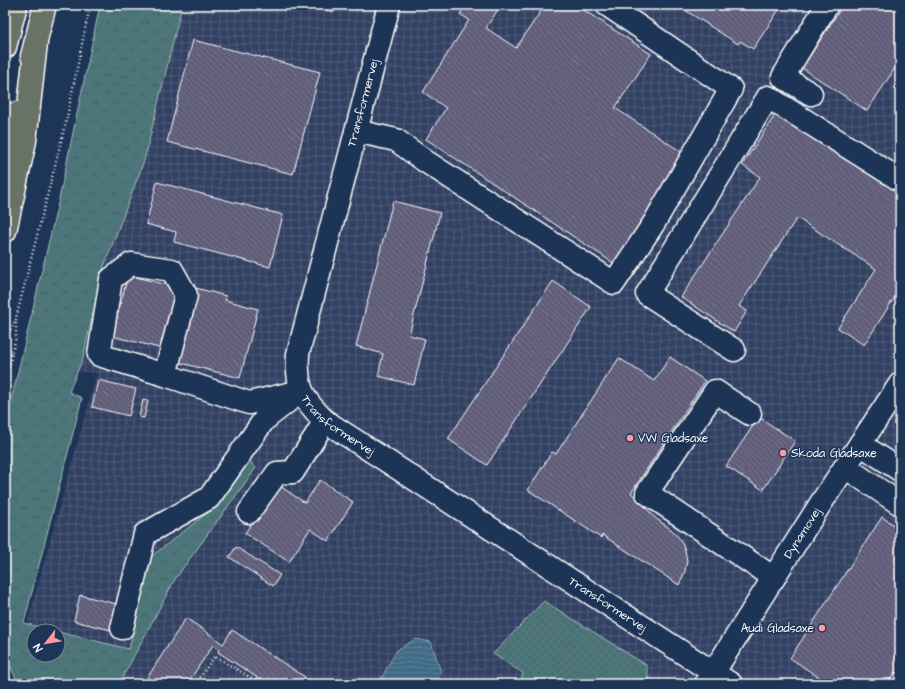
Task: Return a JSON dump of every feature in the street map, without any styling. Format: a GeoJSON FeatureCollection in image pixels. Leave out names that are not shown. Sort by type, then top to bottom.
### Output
{"type":"FeatureCollection","features":[{"type":"Feature","properties":{"kind":"highway"},"geometry":{"type":"LineString","coordinates":[[5,23],[15,5]]}},
{"type":"Feature","properties":{"kind":"highway"},"geometry":{"type":"LineString","coordinates":[[5,47],[15,5]]}},
{"type":"Feature","properties":{"kind":"highway"},"geometry":{"type":"LineString","coordinates":[[5,158],[45,5]]}},
{"type":"Feature","properties":{"kind":"highway"},"geometry":{"type":"LineString","coordinates":[[5,231],[25,141],[36,43]]}},
{"type":"Feature","properties":{"kind":"street","name":"Transformervej"},"geometry":{"type":"LineString","coordinates":[[389,5],[298,354],[297,372],[301,391],[315,412],[325,421],[717,680]]}},
{"type":"Feature","properties":{"kind":"street"},"geometry":{"type":"LineString","coordinates":[[356,131],[396,140],[425,161],[614,283],[654,224],[731,89],[607,5]]}},
{"type":"Feature","properties":{"kind":"street"},"geometry":{"type":"LineString","coordinates":[[811,94],[783,77],[827,5]]}},
{"type":"Feature","properties":{"kind":"street"},"geometry":{"type":"LineString","coordinates":[[734,350],[647,294],[768,97],[900,180]]}},
{"type":"Feature","properties":{"kind":"street"},"geometry":{"type":"LineString","coordinates":[[165,376],[186,295],[172,270],[131,264],[112,279],[99,355],[249,403],[301,391]]}},
{"type":"Feature","properties":{"kind":"street","name":"Dynamovej"},"geometry":{"type":"LineString","coordinates":[[717,680],[774,578],[900,384]]}},
{"type":"Feature","properties":{"kind":"street"},"geometry":{"type":"LineString","coordinates":[[122,628],[145,534],[209,498],[264,420],[301,391]]}},
{"type":"Feature","properties":{"kind":"street"},"geometry":{"type":"LineString","coordinates":[[750,414],[715,391],[647,493],[774,578]]}},
{"type":"Feature","properties":{"kind":"street"},"geometry":{"type":"LineString","coordinates":[[249,512],[276,473],[293,472],[325,421]]}},
{"type":"Feature","properties":{"kind":"street"},"geometry":{"type":"LineString","coordinates":[[860,444],[900,470]]}},
{"type":"Feature","properties":{"kind":"street"},"geometry":{"type":"LineString","coordinates":[[845,467],[900,504]]}},
{"type":"Feature","properties":{"kind":"path"},"geometry":{"type":"LineString","coordinates":[[5,345],[16,318],[66,122],[90,5]]}},
{"type":"Feature","properties":{"kind":"path"},"geometry":{"type":"LineString","coordinates":[[5,383],[16,337],[16,318]]}},
{"type":"Feature","properties":{"kind":"path"},"geometry":{"type":"LineString","coordinates":[[195,684],[215,656],[261,684]]}},
{"type":"Feature","properties":{"kind":"shaded area"},"geometry":{"type":"Polygon","coordinates":[[[138,5],[900,5],[900,684],[53,684],[57,663],[66,663],[66,623],[30,623],[28,620],[97,373],[65,370],[138,5]]]}},
{"type":"Feature","properties":{"kind":"shaded area"},"geometry":{"type":"Polygon","coordinates":[[[416,639],[431,642],[441,672],[435,684],[378,684],[397,650],[416,639]]]}},
{"type":"Feature","properties":{"kind":"green space"},"geometry":{"type":"Polygon","coordinates":[[[100,5],[182,5],[144,161],[103,269],[83,358],[69,392],[82,398],[24,623],[26,624],[26,663],[66,663],[66,634],[129,649],[152,556],[215,507],[246,457],[256,468],[175,579],[119,684],[26,684],[16,679],[5,654],[5,426],[59,199],[100,5]]]}},
{"type":"Feature","properties":{"kind":"green space"},"geometry":{"type":"Polygon","coordinates":[[[544,601],[646,665],[650,684],[520,684],[523,673],[493,654],[544,601]]]}},
{"type":"Feature","properties":{"kind":"building"},"geometry":{"type":"Polygon","coordinates":[[[309,5],[336,5],[334,12],[309,5]]]}},
{"type":"Feature","properties":{"kind":"building"},"geometry":{"type":"Polygon","coordinates":[[[466,5],[501,5],[486,28],[516,48],[545,5],[576,5],[651,54],[615,108],[689,157],[618,266],[426,139],[446,108],[423,92],[469,20],[460,14],[466,5]]]}},
{"type":"Feature","properties":{"kind":"building"},"geometry":{"type":"Polygon","coordinates":[[[677,5],[782,5],[753,49],[740,41],[738,44],[677,5]]]}},
{"type":"Feature","properties":{"kind":"building"},"geometry":{"type":"Polygon","coordinates":[[[843,5],[900,5],[900,63],[899,62],[867,111],[802,68],[843,5]]]}},
{"type":"Feature","properties":{"kind":"building"},"geometry":{"type":"Polygon","coordinates":[[[193,40],[320,72],[293,174],[167,142],[193,40]]]}},
{"type":"Feature","properties":{"kind":"building"},"geometry":{"type":"Polygon","coordinates":[[[779,109],[900,188],[900,289],[864,345],[838,328],[876,269],[797,218],[739,306],[747,311],[734,332],[681,297],[760,177],[742,165],[779,109]]]}},
{"type":"Feature","properties":{"kind":"building"},"geometry":{"type":"Polygon","coordinates":[[[157,182],[283,215],[270,267],[174,242],[176,232],[146,224],[157,182]]]}},
{"type":"Feature","properties":{"kind":"building"},"geometry":{"type":"Polygon","coordinates":[[[393,201],[440,213],[409,335],[425,339],[414,385],[378,376],[383,354],[356,346],[393,201]]]}},
{"type":"Feature","properties":{"kind":"building"},"geometry":{"type":"Polygon","coordinates":[[[128,275],[179,288],[163,349],[112,336],[128,275]]]}},
{"type":"Feature","properties":{"kind":"building"},"geometry":{"type":"Polygon","coordinates":[[[553,281],[591,307],[487,465],[448,439],[553,281]]]}},
{"type":"Feature","properties":{"kind":"building"},"geometry":{"type":"Polygon","coordinates":[[[196,288],[226,296],[225,300],[258,309],[240,378],[177,362],[196,288]]]}},
{"type":"Feature","properties":{"kind":"building"},"geometry":{"type":"Polygon","coordinates":[[[670,357],[705,381],[631,493],[655,518],[672,530],[680,539],[685,550],[687,561],[685,571],[679,585],[602,535],[601,538],[528,490],[552,452],[556,454],[619,358],[654,381],[670,357]]]}},
{"type":"Feature","properties":{"kind":"building"},"geometry":{"type":"Polygon","coordinates":[[[98,380],[136,389],[129,416],[92,407],[98,380]]]}},
{"type":"Feature","properties":{"kind":"building"},"geometry":{"type":"Polygon","coordinates":[[[143,400],[148,401],[144,418],[139,417],[143,400]]]}},
{"type":"Feature","properties":{"kind":"building"},"geometry":{"type":"Polygon","coordinates":[[[759,417],[795,441],[763,490],[726,466],[759,417]]]}},
{"type":"Feature","properties":{"kind":"building"},"geometry":{"type":"Polygon","coordinates":[[[320,480],[353,502],[328,541],[310,529],[289,562],[245,533],[277,484],[305,503],[320,480]]]}},
{"type":"Feature","properties":{"kind":"building"},"geometry":{"type":"Polygon","coordinates":[[[882,517],[900,529],[900,675],[895,672],[887,684],[829,684],[790,658],[882,517]]]}},
{"type":"Feature","properties":{"kind":"building"},"geometry":{"type":"Polygon","coordinates":[[[236,547],[280,575],[273,586],[229,557],[236,547]]]}},
{"type":"Feature","properties":{"kind":"building"},"geometry":{"type":"Polygon","coordinates":[[[80,595],[125,606],[119,632],[74,621],[80,595]]]}},
{"type":"Feature","properties":{"kind":"building"},"geometry":{"type":"Polygon","coordinates":[[[186,618],[223,644],[232,630],[305,677],[301,684],[267,684],[218,652],[219,650],[213,645],[187,684],[155,684],[147,678],[186,618]]]}},
{"type":"Feature","properties":{"kind":"place","name":"VW Gladsaxe"},"geometry":{"type":"Point","coordinates":[630,438]}},
{"type":"Feature","properties":{"kind":"place","name":"Skoda Gladsaxe"},"geometry":{"type":"Point","coordinates":[783,453]}},
{"type":"Feature","properties":{"kind":"place","name":"Audi Gladsaxe"},"geometry":{"type":"Point","coordinates":[822,628]}}]}
